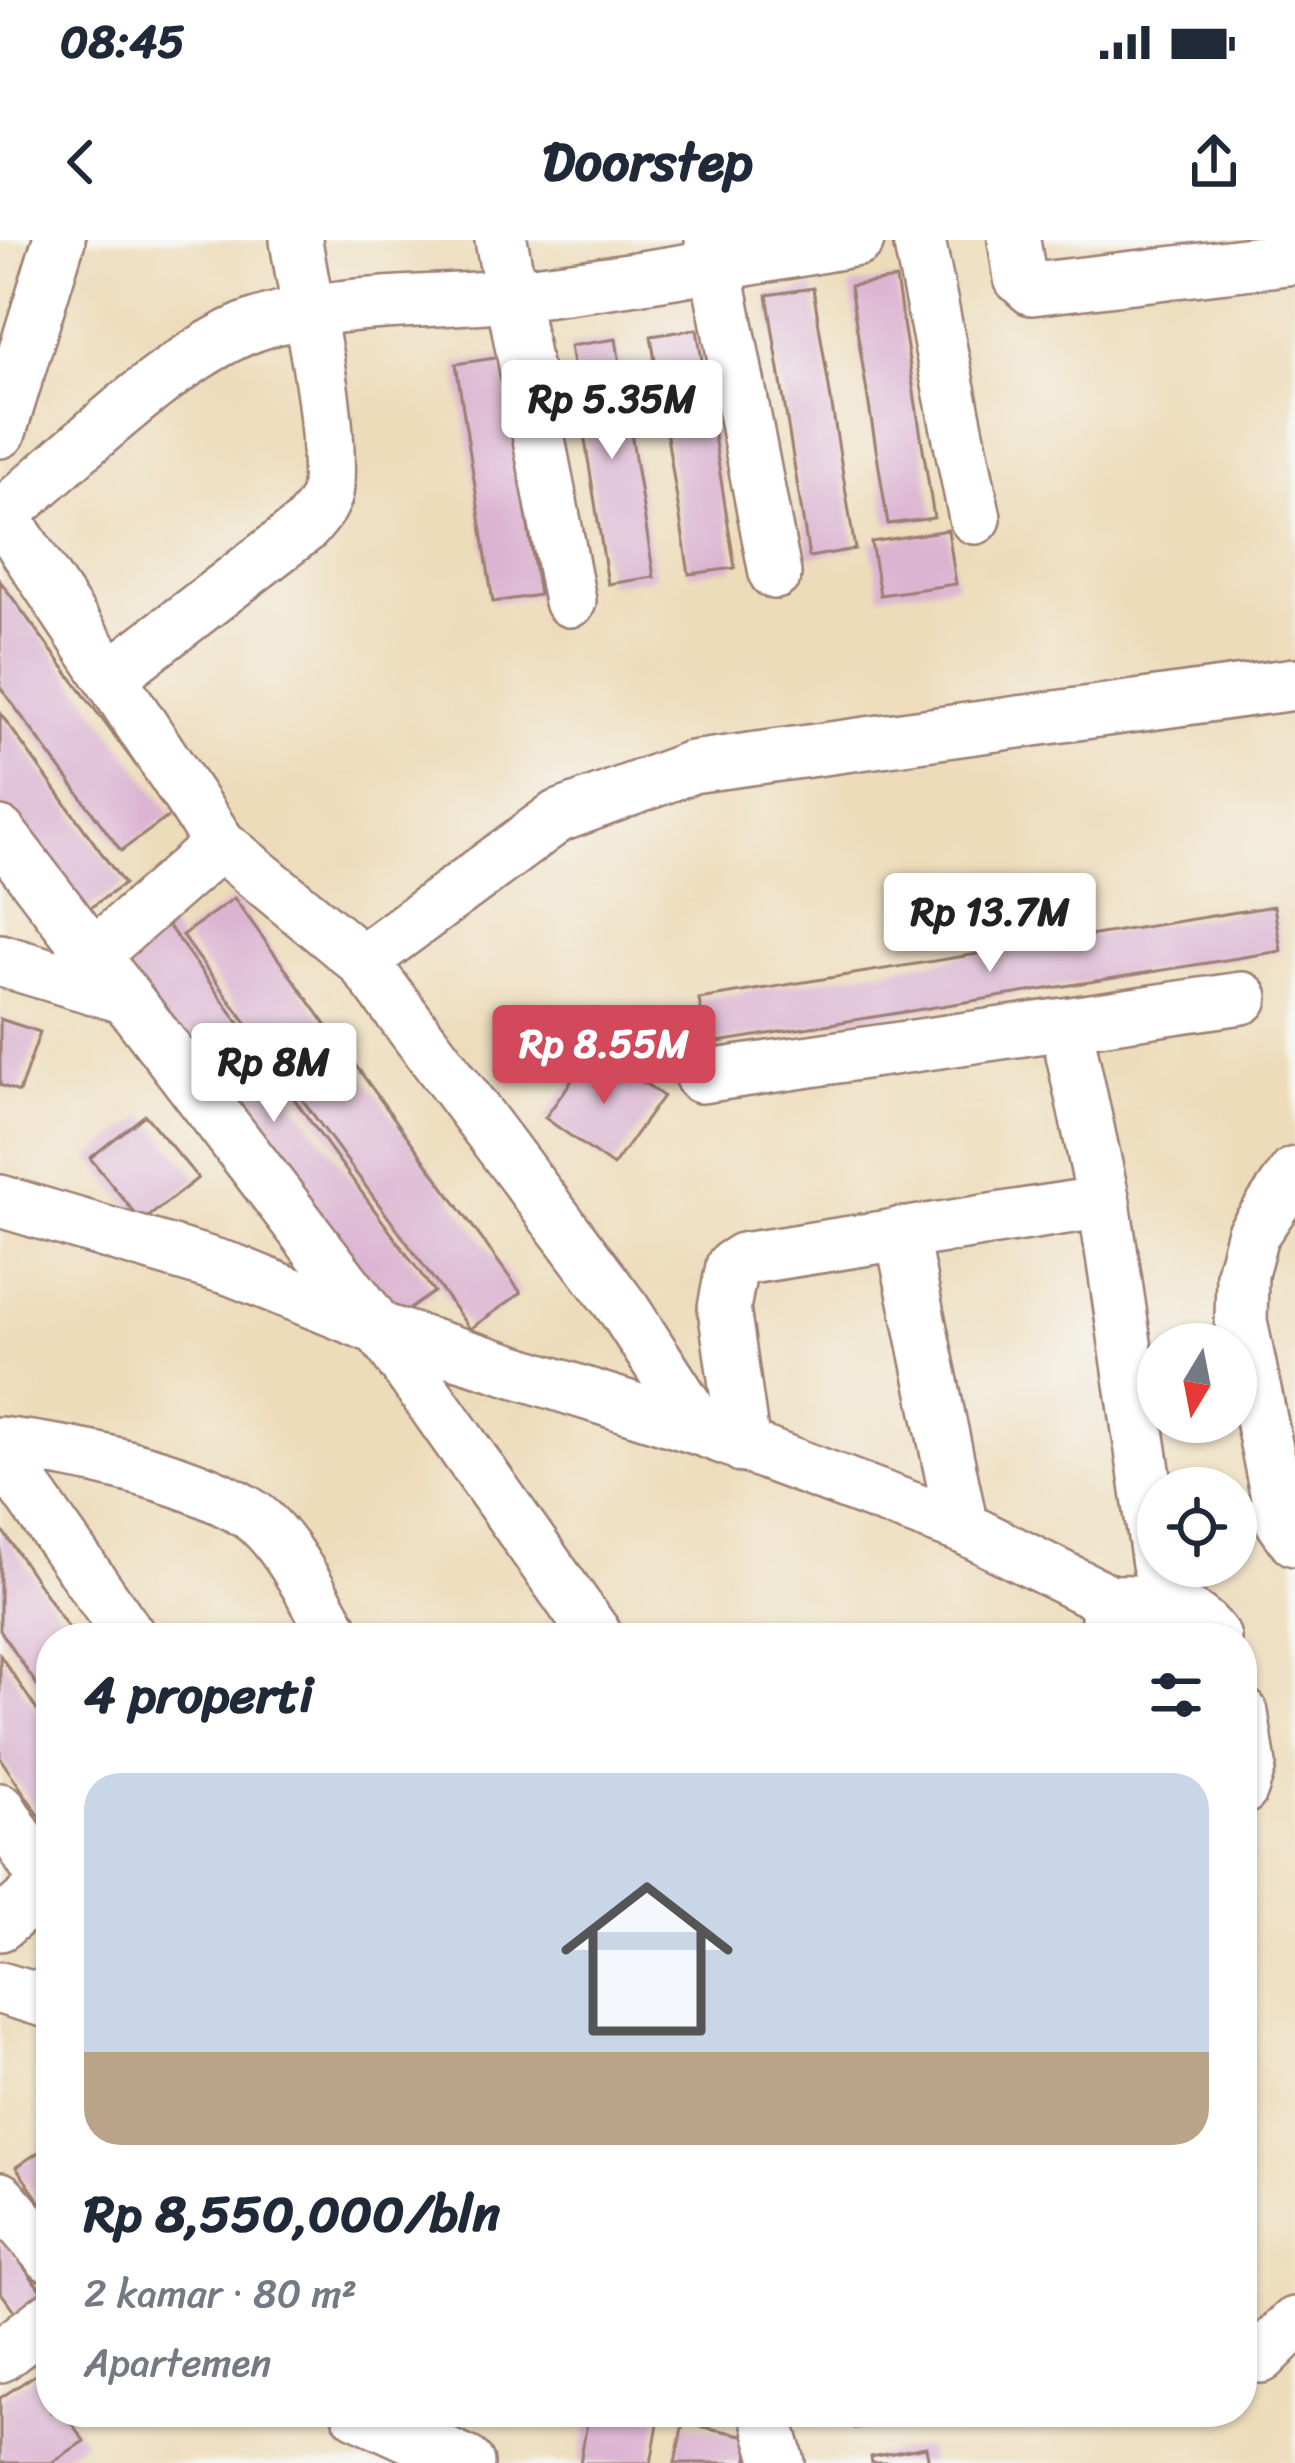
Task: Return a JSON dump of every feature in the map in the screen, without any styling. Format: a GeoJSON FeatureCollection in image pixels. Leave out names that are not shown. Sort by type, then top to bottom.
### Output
{"type":"FeatureCollection","features":[{"type":"Feature","properties":{"kind":"street"},"geometry":{"type":"LineString","coordinates":[[0,432],[59,240]]}},
{"type":"Feature","properties":{"kind":"street"},"geometry":{"type":"LineString","coordinates":[[112,676],[322,508],[328,489],[296,240]]}},
{"type":"Feature","properties":{"kind":"street"},"geometry":{"type":"LineString","coordinates":[[501,240],[570,601]]}},
{"type":"Feature","properties":{"kind":"street"},"geometry":{"type":"LineString","coordinates":[[723,1438],[362,961],[220,844],[1,513],[189,362],[253,325],[307,313],[510,295],[713,253],[858,240]]}},
{"type":"Feature","properties":{"kind":"street"},"geometry":{"type":"LineString","coordinates":[[919,240],[975,518]]}},
{"type":"Feature","properties":{"kind":"street"},"geometry":{"type":"LineString","coordinates":[[1015,240],[1020,278],[1032,289],[1295,258]]}},
{"type":"Feature","properties":{"kind":"street"},"geometry":{"type":"LineString","coordinates":[[713,253],[775,573]]}},
{"type":"Feature","properties":{"kind":"street"},"geometry":{"type":"LineString","coordinates":[[362,961],[557,817],[692,767],[1295,684]]}},
{"type":"Feature","properties":{"kind":"street"},"geometry":{"type":"LineString","coordinates":[[0,833],[458,1436],[588,1623]]}},
{"type":"Feature","properties":{"kind":"street"},"geometry":{"type":"LineString","coordinates":[[106,976],[220,844]]}},
{"type":"Feature","properties":{"kind":"street"},"geometry":{"type":"LineString","coordinates":[[0,960],[106,976]]}},
{"type":"Feature","properties":{"kind":"street"},"geometry":{"type":"LineString","coordinates":[[701,1077],[1242,998]]}},
{"type":"Feature","properties":{"kind":"street"},"geometry":{"type":"LineString","coordinates":[[1066,1026],[1104,1202],[1138,1595]]}},
{"type":"Feature","properties":{"kind":"street"},"geometry":{"type":"LineString","coordinates":[[1295,1173],[1245,1254],[1241,1321],[1275,1390],[1282,1522],[1295,1540]]}},
{"type":"Feature","properties":{"kind":"street"},"geometry":{"type":"LineString","coordinates":[[0,1201],[233,1270],[374,1328],[723,1438],[1186,1611],[1199,1623]]}},
{"type":"Feature","properties":{"kind":"street"},"geometry":{"type":"LineString","coordinates":[[723,1438],[724,1308],[732,1266],[743,1259],[1104,1202]]}},
{"type":"Feature","properties":{"kind":"street"},"geometry":{"type":"LineString","coordinates":[[901,1233],[962,1527]]}},
{"type":"Feature","properties":{"kind":"street"},"geometry":{"type":"LineString","coordinates":[[0,1443],[103,1460],[249,1512],[298,1572],[329,1623]]}},
{"type":"Feature","properties":{"kind":"street"},"geometry":{"type":"LineString","coordinates":[[0,1452],[120,1623]]}},
{"type":"Feature","properties":{"kind":"street"},"geometry":{"type":"LineString","coordinates":[[0,1809],[36,1863]]}},
{"type":"Feature","properties":{"kind":"street"},"geometry":{"type":"LineString","coordinates":[[0,1925],[36,1894]]}},
{"type":"Feature","properties":{"kind":"street"},"geometry":{"type":"LineString","coordinates":[[0,1988],[36,1999]]}},
{"type":"Feature","properties":{"kind":"street"},"geometry":{"type":"LineString","coordinates":[[0,2198],[36,2240]]}},
{"type":"Feature","properties":{"kind":"street"},"geometry":{"type":"LineString","coordinates":[[1257,2357],[1295,2323]]}},
{"type":"Feature","properties":{"kind":"street"},"geometry":{"type":"LineString","coordinates":[[0,2356],[36,2331]]}},
{"type":"Feature","properties":{"kind":"street"},"geometry":{"type":"LineString","coordinates":[[390,2427],[468,2463]]}},
{"type":"Feature","properties":{"kind":"street"},"geometry":{"type":"LineString","coordinates":[[769,2427],[779,2463]]}},
{"type":"Feature","properties":{"kind":"building"},"geometry":{"type":"Polygon","coordinates":[[[896,279],[934,518],[888,524],[850,286],[896,279]]]}},
{"type":"Feature","properties":{"kind":"building"},"geometry":{"type":"Polygon","coordinates":[[[813,288],[855,549],[809,557],[767,295],[813,288]]]}},
{"type":"Feature","properties":{"kind":"building"},"geometry":{"type":"Polygon","coordinates":[[[697,329],[735,568],[689,574],[651,336],[697,329]]]}},
{"type":"Feature","properties":{"kind":"building"},"geometry":{"type":"Polygon","coordinates":[[[616,339],[654,577],[608,584],[570,346],[616,339]]]}},
{"type":"Feature","properties":{"kind":"building"},"geometry":{"type":"Polygon","coordinates":[[[501,357],[539,595],[493,602],[456,364],[501,357]]]}},
{"type":"Feature","properties":{"kind":"building"},"geometry":{"type":"Polygon","coordinates":[[[948,530],[956,584],[880,595],[871,542],[948,530]]]}},
{"type":"Feature","properties":{"kind":"building"},"geometry":{"type":"Polygon","coordinates":[[[0,581],[172,814],[121,851],[0,687],[0,581]]]}},
{"type":"Feature","properties":{"kind":"building"},"geometry":{"type":"Polygon","coordinates":[[[0,713],[124,884],[73,920],[0,820],[0,713]]]}},
{"type":"Feature","properties":{"kind":"building"},"geometry":{"type":"Polygon","coordinates":[[[234,898],[521,1293],[470,1329],[182,935],[234,898]]]}},
{"type":"Feature","properties":{"kind":"building"},"geometry":{"type":"Polygon","coordinates":[[[1274,906],[1281,951],[706,1044],[699,999],[1274,906]]]}},
{"type":"Feature","properties":{"kind":"building"},"geometry":{"type":"Polygon","coordinates":[[[165,921],[434,1292],[382,1328],[114,958],[165,921]]]}},
{"type":"Feature","properties":{"kind":"building"},"geometry":{"type":"Polygon","coordinates":[[[0,1019],[40,1032],[19,1092],[0,1085],[0,1019]]]}},
{"type":"Feature","properties":{"kind":"building"},"geometry":{"type":"Polygon","coordinates":[[[595,1048],[663,1096],[613,1166],[545,1118],[595,1048]]]}},
{"type":"Feature","properties":{"kind":"building"},"geometry":{"type":"Polygon","coordinates":[[[145,1115],[198,1178],[142,1222],[90,1158],[145,1115]]]}},
{"type":"Feature","properties":{"kind":"building"},"geometry":{"type":"Polygon","coordinates":[[[0,1527],[65,1623],[36,1623],[36,1684],[0,1630],[0,1527]]]}},
{"type":"Feature","properties":{"kind":"building"},"geometry":{"type":"Polygon","coordinates":[[[0,1655],[36,1709],[36,1811],[0,1758],[0,1655]]]}},
{"type":"Feature","properties":{"kind":"building"},"geometry":{"type":"Polygon","coordinates":[[[36,2154],[36,2196],[16,2167],[36,2154]]]}},
{"type":"Feature","properties":{"kind":"building"},"geometry":{"type":"Polygon","coordinates":[[[0,2234],[36,2284],[36,2307],[20,2319],[0,2291],[0,2234]]]}},
{"type":"Feature","properties":{"kind":"building"},"geometry":{"type":"Polygon","coordinates":[[[36,2374],[36,2427],[74,2427],[84,2441],[51,2463],[0,2463],[0,2398],[36,2374]]]}},
{"type":"Feature","properties":{"kind":"building"},"geometry":{"type":"Polygon","coordinates":[[[586,2427],[657,2427],[651,2463],[580,2463],[586,2427]]]}},
{"type":"Feature","properties":{"kind":"building"},"geometry":{"type":"Polygon","coordinates":[[[682,2427],[752,2437],[747,2463],[675,2463],[682,2427]]]}},
{"type":"Feature","properties":{"kind":"building"},"geometry":{"type":"Polygon","coordinates":[[[926,2447],[929,2463],[872,2463],[871,2457],[926,2447]]]}}]}
